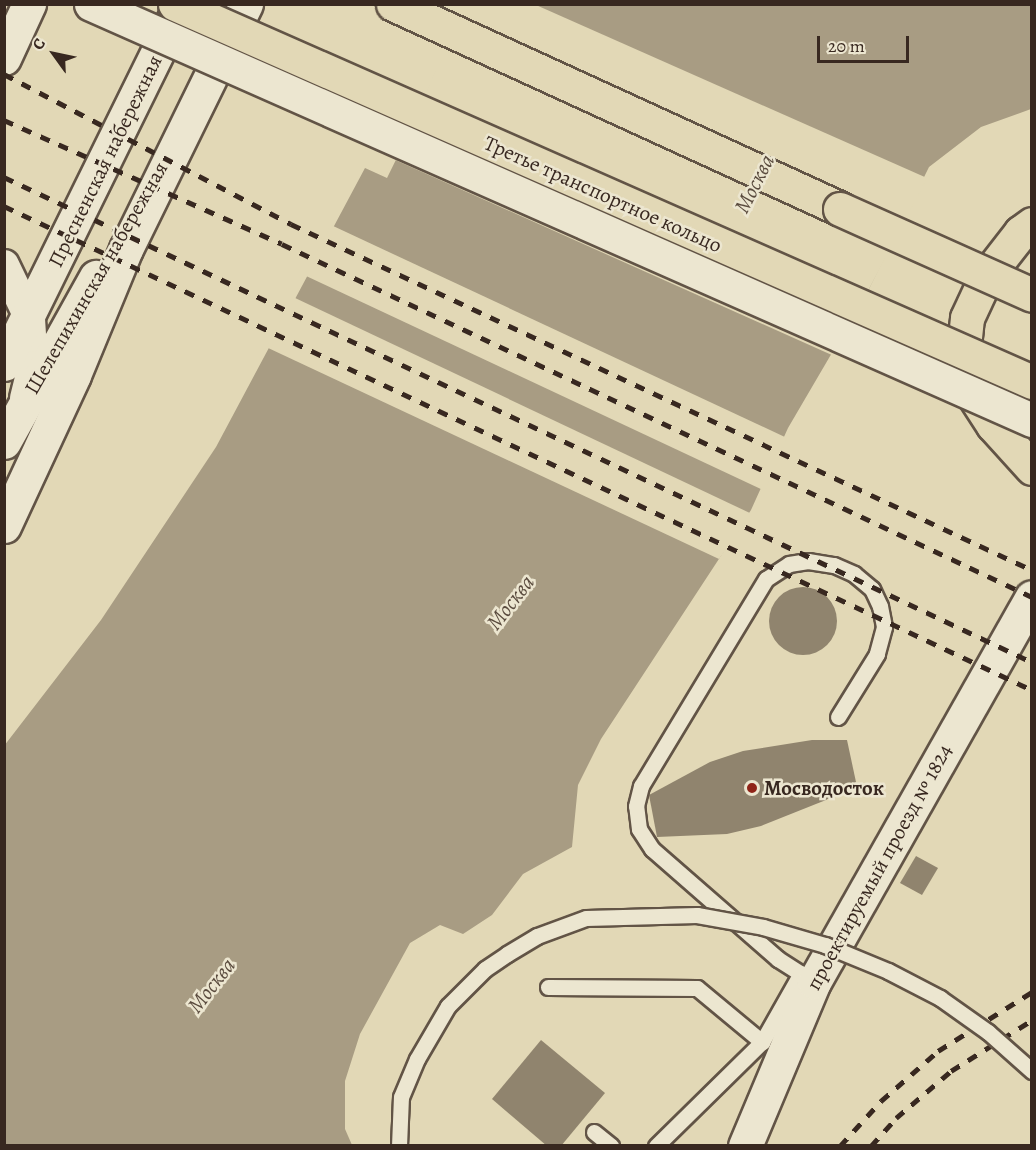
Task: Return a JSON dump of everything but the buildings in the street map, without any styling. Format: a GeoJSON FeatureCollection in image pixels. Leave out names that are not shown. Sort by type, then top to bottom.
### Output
{"type":"FeatureCollection","features":[{"type":"Feature","properties":{"kind":"main road"},"geometry":{"type":"LineString","coordinates":[[4,58],[29,4]]}},
{"type":"Feature","properties":{"kind":"main road"},"geometry":{"type":"LineString","coordinates":[[91,4],[1032,420]]}},
{"type":"Feature","properties":{"kind":"main road","name":"Третье транспортное кольцо"},"geometry":{"type":"LineString","coordinates":[[175,4],[1032,382]]}},
{"type":"Feature","properties":{"kind":"main road","name":"Пресненская набережная"},"geometry":{"type":"LineString","coordinates":[[30,319],[133,97],[181,4]]}},
{"type":"Feature","properties":{"kind":"main road"},"geometry":{"type":"LineString","coordinates":[[4,526],[189,114],[246,4]]}},
{"type":"Feature","properties":{"kind":"main road"},"geometry":{"type":"LineString","coordinates":[[393,4],[1032,296]]}},
{"type":"Feature","properties":{"kind":"main road","name":"Шелепихинская набережная"},"geometry":{"type":"LineString","coordinates":[[4,442],[23,404],[189,114]]}},
{"type":"Feature","properties":{"kind":"main road"},"geometry":{"type":"LineString","coordinates":[[840,209],[1032,278]]}},
{"type":"Feature","properties":{"kind":"main road"},"geometry":{"type":"LineString","coordinates":[[1032,224],[1021,232],[986,277],[967,318],[963,356],[969,388],[993,425],[1032,468]]}},
{"type":"Feature","properties":{"kind":"main road","name":"Шелепихинская набережная"},"geometry":{"type":"LineString","coordinates":[[4,364],[30,319]]}},
{"type":"Feature","properties":{"kind":"main road","name":"проектируемый проезд № 1824"},"geometry":{"type":"LineString","coordinates":[[744,1146],[807,978],[1032,597]]}},
{"type":"Feature","properties":{"kind":"street"},"geometry":{"type":"LineString","coordinates":[[4,265],[30,319],[33,366],[23,404]]}},
{"type":"Feature","properties":{"kind":"lane"},"geometry":{"type":"LineString","coordinates":[[656,1146],[762,1042],[807,978],[778,959],[652,849],[639,829],[636,806],[641,786],[766,579],[789,564],[808,561],[834,565],[854,574],[872,589],[880,606],[884,627],[877,654],[838,717]]}},
{"type":"Feature","properties":{"kind":"lane"},"geometry":{"type":"LineString","coordinates":[[399,1146],[401,1097],[430,1032],[448,1006],[484,969],[507,954],[537,936],[586,918],[697,915],[763,927],[825,945],[888,971],[940,998],[988,1032],[1032,1071]]}},
{"type":"Feature","properties":{"kind":"lane"},"geometry":{"type":"LineString","coordinates":[[548,987],[697,988],[762,1042]]}},
{"type":"Feature","properties":{"kind":"lane"},"geometry":{"type":"LineString","coordinates":[[594,1131],[611,1146]]}},
{"type":"Feature","properties":{"kind":"water","name":"Москва"},"geometry":{"type":"Polygon","coordinates":[[[472,5],[1031,5],[1031,109],[981,127],[929,167],[867,293],[788,428],[751,510],[601,739],[578,785],[572,847],[523,874],[492,915],[463,934],[440,925],[410,943],[360,1034],[345,1081],[345,1129],[352,1145],[5,1145],[4,746],[101,620],[216,447],[365,168],[387,178],[472,5]]]}},
{"type":"Feature","properties":{"kind":"pier"},"geometry":{"type":"Polygon","coordinates":[[[469,4],[536,5],[927,178],[834,356],[393,159],[469,4]]]}},
{"type":"Feature","properties":{"kind":"pier"},"geometry":{"type":"Polygon","coordinates":[[[331,225],[787,438],[765,491],[304,275],[331,225]]]}},
{"type":"Feature","properties":{"kind":"pier"},"geometry":{"type":"Polygon","coordinates":[[[293,297],[752,514],[719,559],[266,347],[293,297]]]}},
{"type":"Feature","properties":{"kind":"railway"},"geometry":{"type":"LineString","coordinates":[[4,74],[291,224],[1032,570]]}},
{"type":"Feature","properties":{"kind":"railway"},"geometry":{"type":"LineString","coordinates":[[4,120],[282,244],[1032,597]]}},
{"type":"Feature","properties":{"kind":"railway"},"geometry":{"type":"LineString","coordinates":[[4,177],[1032,662]]}},
{"type":"Feature","properties":{"kind":"railway"},"geometry":{"type":"LineString","coordinates":[[4,206],[1032,690]]}},
{"type":"Feature","properties":{"kind":"railway"},"geometry":{"type":"LineString","coordinates":[[840,1146],[881,1101],[938,1051],[1032,992]]}},
{"type":"Feature","properties":{"kind":"railway"},"geometry":{"type":"LineString","coordinates":[[871,1146],[896,1118],[951,1071],[1032,1020]]}},
{"type":"Feature","properties":{"kind":"place","name":"Мосводосток"},"geometry":{"type":"Point","coordinates":[752,788]}}]}
